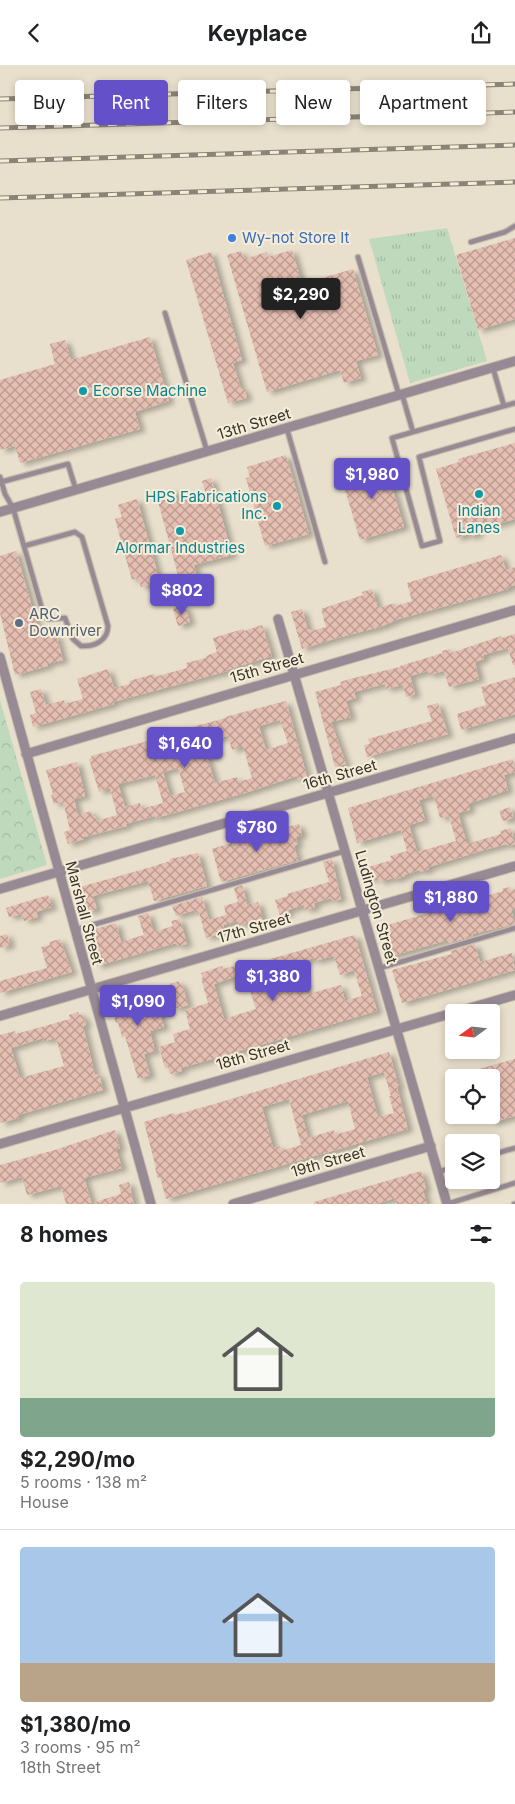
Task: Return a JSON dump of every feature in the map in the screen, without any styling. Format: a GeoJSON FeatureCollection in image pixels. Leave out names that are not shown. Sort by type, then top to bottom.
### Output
{"type":"FeatureCollection","features":[{"type":"Feature","properties":{"kind":"street","name":"13th Street"},"geometry":{"type":"LineString","coordinates":[[0,512],[208,453],[515,361]]}},
{"type":"Feature","properties":{"kind":"street","name":"15th Street"},"geometry":{"type":"LineString","coordinates":[[26,753],[515,610]]}},
{"type":"Feature","properties":{"kind":"street","name":"Ludington Street"},"geometry":{"type":"LineString","coordinates":[[278,619],[447,1204]]}},
{"type":"Feature","properties":{"kind":"street","name":"Marshall Street"},"geometry":{"type":"LineString","coordinates":[[0,657],[151,1204]]}},
{"type":"Feature","properties":{"kind":"street","name":"16th Street"},"geometry":{"type":"LineString","coordinates":[[0,889],[515,738]]}},
{"type":"Feature","properties":{"kind":"street","name":"17th Street"},"geometry":{"type":"LineString","coordinates":[[0,1017],[515,866]]}},
{"type":"Feature","properties":{"kind":"street","name":"18th Street"},"geometry":{"type":"LineString","coordinates":[[0,1144],[515,995]]}},
{"type":"Feature","properties":{"kind":"street","name":"19th Street"},"geometry":{"type":"LineString","coordinates":[[233,1204],[431,1146]]}},
{"type":"Feature","properties":{"kind":"lane"},"geometry":{"type":"LineString","coordinates":[[471,242],[505,232],[515,226]]}},
{"type":"Feature","properties":{"kind":"lane"},"geometry":{"type":"LineString","coordinates":[[358,257],[413,432]]}},
{"type":"Feature","properties":{"kind":"lane"},"geometry":{"type":"LineString","coordinates":[[165,313],[208,453]]}},
{"type":"Feature","properties":{"kind":"lane"},"geometry":{"type":"LineString","coordinates":[[493,368],[504,406]]}},
{"type":"Feature","properties":{"kind":"lane"},"geometry":{"type":"LineString","coordinates":[[515,403],[392,438],[422,546],[440,541],[418,457],[515,429]]}},
{"type":"Feature","properties":{"kind":"lane"},"geometry":{"type":"LineString","coordinates":[[287,429],[325,562]]}},
{"type":"Feature","properties":{"kind":"lane"},"geometry":{"type":"LineString","coordinates":[[24,546],[75,532],[82,537],[108,626],[108,632],[102,640],[91,646],[81,646],[73,639],[65,619],[46,618],[24,546],[13,508],[5,494],[1,479],[68,464],[76,490]]}},
{"type":"Feature","properties":{"kind":"lane"},"geometry":{"type":"LineString","coordinates":[[75,930],[345,851]]}},
{"type":"Feature","properties":{"kind":"lane"},"geometry":{"type":"LineString","coordinates":[[380,968],[515,928]]}},
{"type":"Feature","properties":{"kind":"lane"},"geometry":{"type":"LineString","coordinates":[[500,1152],[515,1148]]}},
{"type":"Feature","properties":{"kind":"lane"},"geometry":{"type":"LineString","coordinates":[[438,1172],[445,1170]]}},
{"type":"Feature","properties":{"kind":"lane"},"geometry":{"type":"LineString","coordinates":[[447,1204],[515,1183]]}},
{"type":"Feature","properties":{"kind":"green space"},"geometry":{"type":"Polygon","coordinates":[[[447,228],[487,361],[410,383],[369,239],[447,228]]]}},
{"type":"Feature","properties":{"kind":"green space"},"geometry":{"type":"Polygon","coordinates":[[[0,700],[47,865],[0,879],[0,700]]]}},
{"type":"Feature","properties":{"kind":"building"},"geometry":{"type":"Polygon","coordinates":[[[515,238],[515,319],[478,330],[456,255],[515,238]]]}},
{"type":"Feature","properties":{"kind":"building"},"geometry":{"type":"Polygon","coordinates":[[[292,250],[302,284],[353,269],[378,355],[356,361],[361,378],[344,383],[340,370],[267,392],[227,255],[241,251],[244,259],[267,252],[268,257],[292,250]]]}},
{"type":"Feature","properties":{"kind":"building"},"geometry":{"type":"Polygon","coordinates":[[[211,252],[242,360],[233,363],[241,389],[244,388],[247,398],[228,403],[186,260],[211,252]]]}},
{"type":"Feature","properties":{"kind":"building","name":"Ecorse Machine"},"geometry":{"type":"Polygon","coordinates":[[[150,337],[169,401],[135,412],[140,429],[20,463],[15,446],[0,450],[0,380],[55,364],[50,344],[65,340],[71,360],[150,337]]]}},
{"type":"Feature","properties":{"kind":"building","name":"Indian Lanes"},"geometry":{"type":"Polygon","coordinates":[[[515,443],[515,519],[477,530],[478,534],[470,537],[469,534],[456,538],[436,469],[459,462],[458,459],[515,443]]]}},
{"type":"Feature","properties":{"kind":"building","name":"HPS Fabrications Inc."},"geometry":{"type":"Polygon","coordinates":[[[286,455],[309,534],[265,546],[246,478],[250,477],[247,467],[286,455]]]}},
{"type":"Feature","properties":{"kind":"building"},"geometry":{"type":"Polygon","coordinates":[[[384,460],[404,527],[360,540],[340,473],[384,460]]]}},
{"type":"Feature","properties":{"kind":"building"},"geometry":{"type":"Polygon","coordinates":[[[211,478],[232,555],[194,565],[198,581],[181,586],[156,494],[174,489],[177,502],[206,494],[202,481],[211,478]]]}},
{"type":"Feature","properties":{"kind":"building"},"geometry":{"type":"Polygon","coordinates":[[[137,499],[160,582],[141,587],[138,578],[132,580],[115,519],[122,517],[118,505],[137,499]]]}},
{"type":"Feature","properties":{"kind":"building","name":"ARC Downriver"},"geometry":{"type":"Polygon","coordinates":[[[16,551],[41,639],[56,634],[63,660],[15,675],[0,613],[0,556],[16,551]]]}},
{"type":"Feature","properties":{"kind":"building"},"geometry":{"type":"Polygon","coordinates":[[[501,555],[506,570],[515,567],[515,585],[508,589],[399,619],[380,627],[302,649],[291,612],[302,609],[308,630],[326,627],[321,609],[363,595],[362,592],[372,589],[378,608],[395,603],[396,606],[412,601],[407,583],[501,555]]]}},
{"type":"Feature","properties":{"kind":"building"},"geometry":{"type":"Polygon","coordinates":[[[185,605],[190,622],[178,626],[173,609],[185,605]]]}},
{"type":"Feature","properties":{"kind":"building"},"geometry":{"type":"Polygon","coordinates":[[[262,625],[272,656],[228,671],[113,702],[114,704],[33,727],[30,715],[36,713],[30,692],[41,689],[46,705],[64,700],[65,704],[83,699],[77,679],[108,669],[114,688],[130,684],[129,681],[154,674],[155,677],[187,668],[186,663],[206,658],[206,656],[217,652],[213,638],[262,625]]]}},
{"type":"Feature","properties":{"kind":"building"},"geometry":{"type":"Polygon","coordinates":[[[515,634],[515,665],[513,665],[508,648],[483,655],[484,659],[475,662],[479,679],[449,687],[444,671],[429,675],[428,671],[410,676],[415,694],[406,697],[403,685],[386,689],[385,684],[354,692],[356,698],[346,701],[351,717],[331,722],[346,764],[335,767],[315,692],[341,685],[340,682],[350,679],[400,667],[443,653],[442,651],[450,649],[451,653],[501,636],[502,638],[515,634]]]}},
{"type":"Feature","properties":{"kind":"building"},"geometry":{"type":"Polygon","coordinates":[[[515,677],[515,714],[461,730],[457,714],[486,705],[481,687],[515,677]]]}},
{"type":"Feature","properties":{"kind":"building"},"geometry":{"type":"Polygon","coordinates":[[[286,701],[307,777],[298,780],[297,776],[156,818],[155,816],[126,824],[127,826],[84,837],[84,839],[68,844],[64,832],[70,830],[63,802],[54,804],[46,770],[77,762],[85,796],[74,799],[78,815],[91,811],[92,816],[95,816],[97,821],[117,815],[110,788],[99,792],[89,759],[92,758],[91,756],[163,737],[162,735],[286,701]],[[280,720],[259,726],[266,750],[288,743],[280,720]],[[228,736],[213,740],[217,754],[207,757],[215,783],[237,777],[238,782],[252,778],[243,746],[232,750],[228,736]],[[178,768],[163,772],[170,796],[185,792],[178,768]],[[155,775],[118,784],[125,807],[140,803],[141,809],[163,803],[155,775]]]}},
{"type":"Feature","properties":{"kind":"building"},"geometry":{"type":"Polygon","coordinates":[[[438,703],[448,734],[367,757],[364,745],[370,744],[368,739],[432,721],[427,706],[438,703]]]}},
{"type":"Feature","properties":{"kind":"building"},"geometry":{"type":"Polygon","coordinates":[[[513,759],[515,772],[504,775],[508,790],[468,804],[470,810],[458,813],[467,844],[501,834],[500,831],[511,828],[515,844],[508,846],[507,844],[484,850],[429,867],[429,869],[421,872],[420,870],[394,880],[393,878],[379,882],[378,877],[369,880],[365,868],[392,860],[390,856],[407,851],[401,830],[357,843],[348,808],[513,759]],[[434,796],[419,800],[425,820],[409,825],[417,852],[456,841],[449,816],[440,818],[434,796]]]}},
{"type":"Feature","properties":{"kind":"building"},"geometry":{"type":"Polygon","coordinates":[[[510,807],[514,818],[503,821],[499,811],[510,807]]]}},
{"type":"Feature","properties":{"kind":"building"},"geometry":{"type":"Polygon","coordinates":[[[299,824],[302,835],[296,837],[298,844],[294,846],[298,860],[221,882],[212,849],[260,833],[299,824]]]}},
{"type":"Feature","properties":{"kind":"building"},"geometry":{"type":"Polygon","coordinates":[[[198,853],[207,886],[154,901],[148,881],[93,896],[97,909],[87,912],[80,887],[148,868],[170,861],[170,859],[198,853]]]}},
{"type":"Feature","properties":{"kind":"building"},"geometry":{"type":"Polygon","coordinates":[[[332,859],[341,899],[333,901],[331,898],[314,903],[315,907],[305,910],[304,905],[288,910],[289,913],[280,916],[275,900],[288,896],[287,894],[329,882],[323,862],[332,859]]]}},
{"type":"Feature","properties":{"kind":"building"},"geometry":{"type":"Polygon","coordinates":[[[242,885],[247,905],[258,902],[263,921],[254,924],[252,921],[239,925],[238,921],[223,925],[225,930],[206,938],[199,912],[196,913],[195,910],[176,916],[172,906],[202,897],[209,920],[226,915],[224,906],[238,902],[234,888],[242,885]]]}},
{"type":"Feature","properties":{"kind":"building"},"geometry":{"type":"Polygon","coordinates":[[[510,887],[511,891],[515,889],[515,908],[511,910],[515,924],[472,934],[473,936],[449,943],[448,940],[388,957],[386,949],[388,949],[381,927],[503,891],[502,889],[510,887]]]}},
{"type":"Feature","properties":{"kind":"building"},"geometry":{"type":"Polygon","coordinates":[[[48,895],[52,907],[36,912],[38,917],[24,921],[22,914],[9,917],[6,908],[48,895]]]}},
{"type":"Feature","properties":{"kind":"building"},"geometry":{"type":"Polygon","coordinates":[[[148,913],[154,932],[173,926],[171,921],[180,919],[187,944],[178,946],[176,943],[97,966],[88,931],[116,923],[121,942],[144,935],[138,916],[148,913]]]}},
{"type":"Feature","properties":{"kind":"building"},"geometry":{"type":"Polygon","coordinates":[[[7,934],[10,945],[0,948],[0,936],[7,934]]]}},
{"type":"Feature","properties":{"kind":"building"},"geometry":{"type":"Polygon","coordinates":[[[355,935],[377,1011],[181,1068],[182,1071],[170,1074],[168,1067],[165,1068],[159,1047],[175,1042],[173,1034],[190,1029],[185,1010],[208,1003],[201,973],[222,966],[223,969],[238,965],[237,962],[244,960],[246,966],[355,935]],[[334,956],[315,961],[314,958],[299,963],[308,994],[341,985],[345,1001],[362,996],[354,970],[340,975],[334,956]],[[237,976],[214,984],[224,1019],[256,1009],[246,978],[238,980],[237,976]]]}},
{"type":"Feature","properties":{"kind":"building"},"geometry":{"type":"Polygon","coordinates":[[[60,939],[72,972],[0,993],[0,981],[47,968],[41,947],[50,945],[49,942],[60,939]]]}},
{"type":"Feature","properties":{"kind":"building"},"geometry":{"type":"Polygon","coordinates":[[[475,944],[480,962],[512,953],[515,970],[402,1003],[392,970],[452,954],[451,951],[475,944]]]}},
{"type":"Feature","properties":{"kind":"building"},"geometry":{"type":"Polygon","coordinates":[[[179,981],[180,985],[182,984],[188,1005],[174,1009],[168,988],[171,987],[170,984],[179,981]]]}},
{"type":"Feature","properties":{"kind":"building"},"geometry":{"type":"Polygon","coordinates":[[[153,990],[164,1027],[150,1031],[155,1051],[144,1054],[150,1075],[138,1079],[125,1036],[122,1037],[110,1003],[153,990]]]}},
{"type":"Feature","properties":{"kind":"building"},"geometry":{"type":"Polygon","coordinates":[[[78,1012],[79,1015],[83,1015],[86,1025],[83,1026],[95,1075],[99,1074],[103,1090],[18,1115],[19,1118],[0,1123],[0,1035],[15,1031],[16,1034],[70,1019],[69,1015],[78,1012]],[[43,1038],[11,1048],[20,1078],[64,1066],[56,1038],[44,1041],[43,1038]]]}},
{"type":"Feature","properties":{"kind":"building"},"geometry":{"type":"Polygon","coordinates":[[[389,1052],[408,1129],[166,1199],[160,1177],[158,1178],[155,1168],[144,1122],[211,1105],[389,1052]],[[384,1072],[367,1077],[378,1117],[394,1113],[384,1072]],[[289,1099],[262,1107],[273,1148],[280,1146],[281,1151],[301,1145],[289,1099]],[[348,1101],[302,1115],[308,1138],[334,1130],[335,1135],[355,1129],[348,1101]]]}},
{"type":"Feature","properties":{"kind":"building"},"geometry":{"type":"Polygon","coordinates":[[[515,1059],[515,1116],[500,1120],[500,1069],[479,1069],[515,1059]]]}},
{"type":"Feature","properties":{"kind":"building"},"geometry":{"type":"Polygon","coordinates":[[[115,1130],[120,1148],[116,1149],[122,1168],[84,1178],[92,1204],[66,1204],[61,1186],[27,1195],[22,1177],[0,1183],[0,1165],[55,1150],[115,1130]]]}},
{"type":"Feature","properties":{"kind":"building"},"geometry":{"type":"Polygon","coordinates":[[[421,1171],[426,1189],[423,1190],[427,1204],[397,1204],[395,1198],[376,1204],[314,1204],[314,1202],[421,1171]]]}},
{"type":"Feature","properties":{"kind":"building"},"geometry":{"type":"Polygon","coordinates":[[[129,1182],[134,1204],[95,1204],[95,1202],[121,1194],[119,1185],[129,1182]]]}},
{"type":"Feature","properties":{"kind":"railway"},"geometry":{"type":"LineString","coordinates":[[0,99],[515,84]]}},
{"type":"Feature","properties":{"kind":"railway"},"geometry":{"type":"LineString","coordinates":[[0,128],[515,112]]}},
{"type":"Feature","properties":{"kind":"railway"},"geometry":{"type":"LineString","coordinates":[[0,161],[515,145]]}},
{"type":"Feature","properties":{"kind":"railway"},"geometry":{"type":"LineString","coordinates":[[0,198],[515,182]]}},
{"type":"Feature","properties":{"kind":"place","name":"Wy-not Store It"},"geometry":{"type":"Point","coordinates":[232,238]}},
{"type":"Feature","properties":{"kind":"place","name":"Ecorse Machine"},"geometry":{"type":"Point","coordinates":[83,391]}},
{"type":"Feature","properties":{"kind":"place","name":"Indian Lanes"},"geometry":{"type":"Point","coordinates":[479,494]}},
{"type":"Feature","properties":{"kind":"place","name":"HPS Fabrications Inc."},"geometry":{"type":"Point","coordinates":[277,506]}},
{"type":"Feature","properties":{"kind":"place","name":"Alormar Industries"},"geometry":{"type":"Point","coordinates":[180,531]}},
{"type":"Feature","properties":{"kind":"place","name":"ARC Downriver"},"geometry":{"type":"Point","coordinates":[19,623]}}]}
